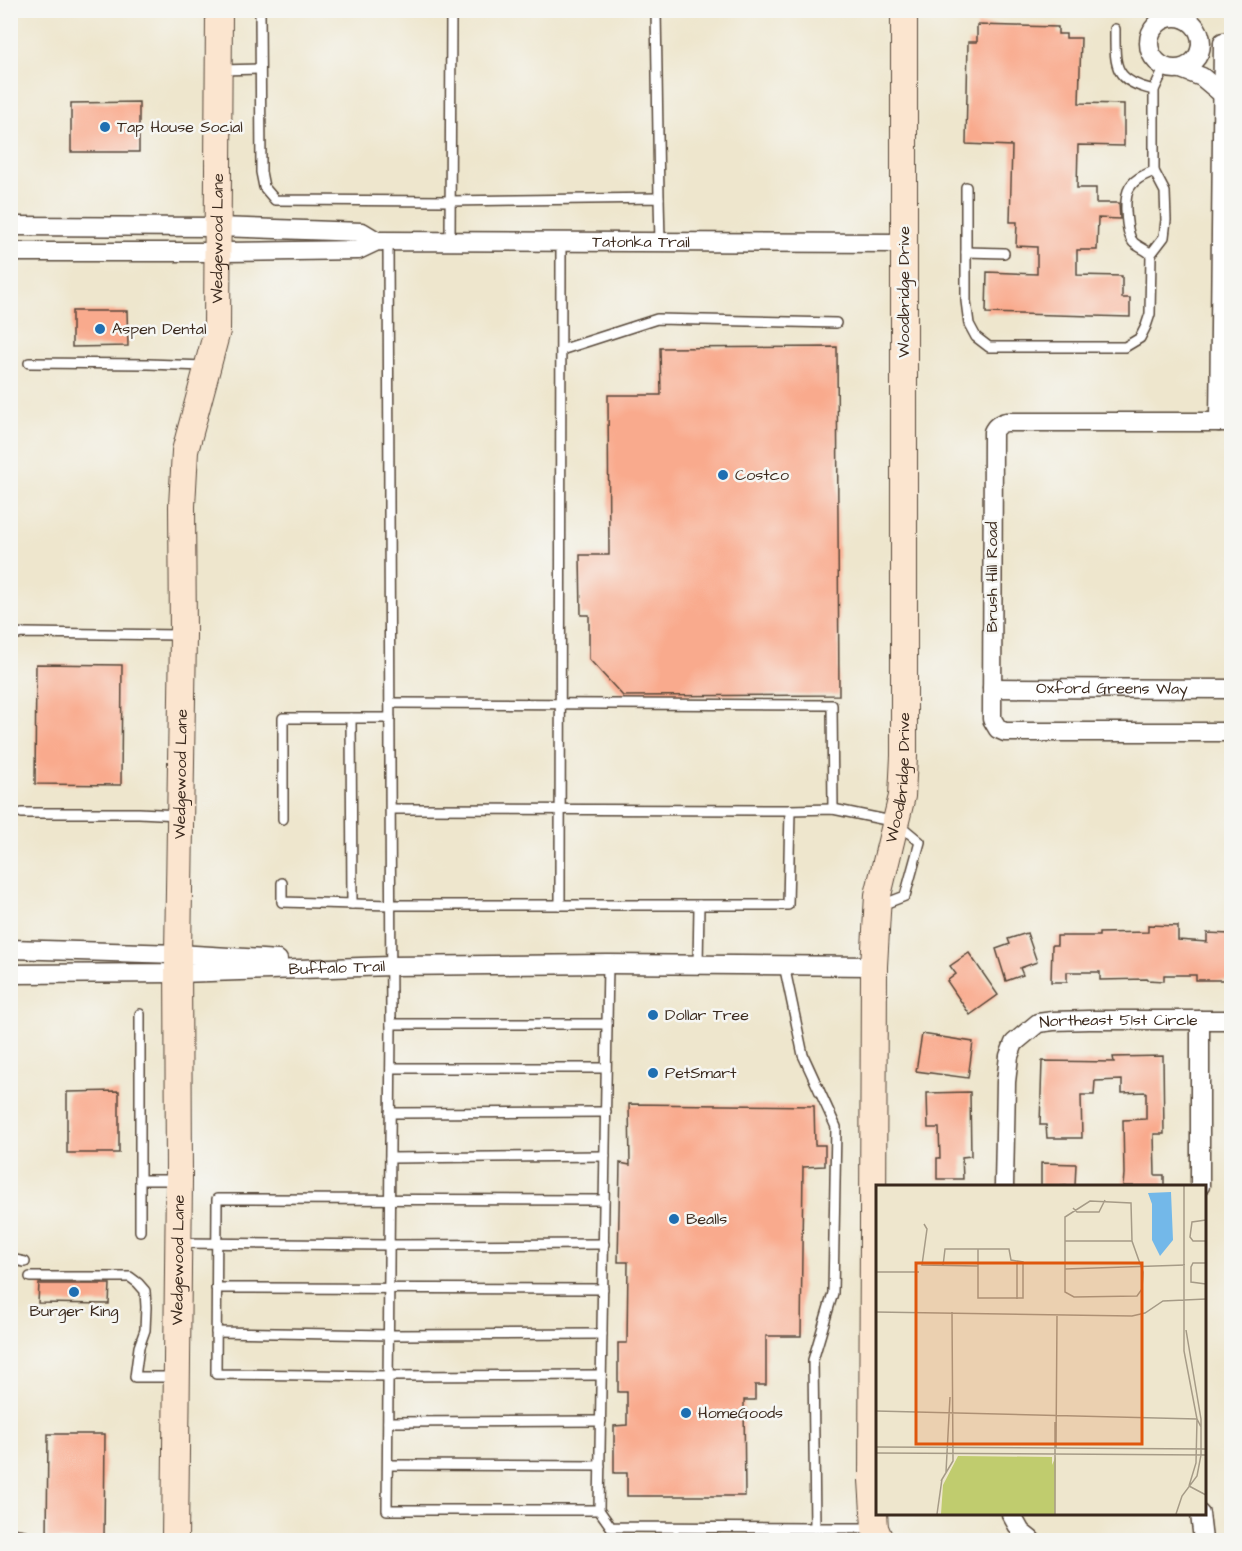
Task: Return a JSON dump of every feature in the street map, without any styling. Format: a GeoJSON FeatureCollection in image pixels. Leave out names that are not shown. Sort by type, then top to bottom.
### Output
{"type":"FeatureCollection","features":[{"type":"Feature","properties":{"kind":"street","name":"Wedgewood Lane"},"geometry":{"type":"LineString","coordinates":[[174,1540],[179,1180],[182,507],[185,451],[217,331],[219,10]]}},
{"type":"Feature","properties":{"kind":"street","name":"Woodbridge Drive"},"geometry":{"type":"LineString","coordinates":[[878,1534],[872,1480],[874,966],[878,895],[902,796],[904,756],[904,10]]}},
{"type":"Feature","properties":{"kind":"street"},"geometry":{"type":"LineString","coordinates":[[1173,68],[1189,66],[1195,61],[1199,54],[1201,40],[1196,27],[1176,14],[1153,29],[1149,47],[1152,56],[1158,63],[1173,68],[1195,73],[1202,76],[1221,93]]}},
{"type":"Feature","properties":{"kind":"street"},"geometry":{"type":"LineString","coordinates":[[1200,34],[1227,42]]}},
{"type":"Feature","properties":{"kind":"street"},"geometry":{"type":"LineString","coordinates":[[1199,54],[1227,42]]}},
{"type":"Feature","properties":{"kind":"street"},"geometry":{"type":"LineString","coordinates":[[1225,422],[1226,186],[1221,93],[1227,42]]}},
{"type":"Feature","properties":{"kind":"street"},"geometry":{"type":"LineString","coordinates":[[10,226],[358,250],[383,242]]}},
{"type":"Feature","properties":{"kind":"street"},"geometry":{"type":"LineString","coordinates":[[10,252],[362,232],[383,242]]}},
{"type":"Feature","properties":{"kind":"street","name":"Tatonka Trail"},"geometry":{"type":"LineString","coordinates":[[383,242],[904,243]]}},
{"type":"Feature","properties":{"kind":"street","name":"Brush Hill Road"},"geometry":{"type":"LineString","coordinates":[[1225,422],[1006,422],[994,429],[992,719],[997,728],[1005,732],[1232,732]]}},
{"type":"Feature","properties":{"kind":"street","name":"Oxford Greens Way"},"geometry":{"type":"LineString","coordinates":[[992,688],[1232,689]]}},
{"type":"Feature","properties":{"kind":"street","name":"Buffalo Trail"},"geometry":{"type":"LineString","coordinates":[[10,949],[179,964]]}},
{"type":"Feature","properties":{"kind":"street","name":"Buffalo Trail"},"geometry":{"type":"LineString","coordinates":[[10,974],[179,964],[874,966]]}},
{"type":"Feature","properties":{"kind":"street"},"geometry":{"type":"LineString","coordinates":[[1200,1020],[1200,1185]]}},
{"type":"Feature","properties":{"kind":"street","name":"Northeast 51st Circle"},"geometry":{"type":"LineString","coordinates":[[1004,1185],[1006,1082],[1009,1056],[1014,1043],[1038,1023],[1232,1020]]}},
{"type":"Feature","properties":{"kind":"street"},"geometry":{"type":"LineString","coordinates":[[1012,1515],[1021,1532],[1031,1540]]}},
{"type":"Feature","properties":{"kind":"street"},"geometry":{"type":"LineString","coordinates":[[1200,1515],[1203,1540]]}},
{"type":"Feature","properties":{"kind":"lane"},"geometry":{"type":"LineString","coordinates":[[260,10],[261,172],[264,187],[275,200],[450,201],[659,198]]}},
{"type":"Feature","properties":{"kind":"lane"},"geometry":{"type":"LineString","coordinates":[[450,242],[451,10]]}},
{"type":"Feature","properties":{"kind":"lane"},"geometry":{"type":"LineString","coordinates":[[656,10],[660,242]]}},
{"type":"Feature","properties":{"kind":"lane"},"geometry":{"type":"LineString","coordinates":[[1115,29],[1115,60],[1119,71],[1125,78],[1139,86],[1154,90]]}},
{"type":"Feature","properties":{"kind":"lane"},"geometry":{"type":"LineString","coordinates":[[966,187],[966,301],[969,324],[976,337],[990,347],[1125,348],[1140,338],[1146,326],[1150,314],[1151,254],[1164,237],[1165,192],[1154,171],[1154,90],[1173,68]]}},
{"type":"Feature","properties":{"kind":"lane"},"geometry":{"type":"LineString","coordinates":[[218,70],[260,69]]}},
{"type":"Feature","properties":{"kind":"lane"},"geometry":{"type":"LineString","coordinates":[[1151,254],[1133,243],[1128,230],[1126,212],[1128,191],[1137,178],[1154,171]]}},
{"type":"Feature","properties":{"kind":"lane"},"geometry":{"type":"LineString","coordinates":[[383,242],[391,809],[387,1510],[599,1510]]}},
{"type":"Feature","properties":{"kind":"lane"},"geometry":{"type":"LineString","coordinates":[[560,905],[561,242]]}},
{"type":"Feature","properties":{"kind":"lane"},"geometry":{"type":"LineString","coordinates":[[966,252],[1004,253]]}},
{"type":"Feature","properties":{"kind":"lane"},"geometry":{"type":"LineString","coordinates":[[561,350],[657,319],[836,322]]}},
{"type":"Feature","properties":{"kind":"lane"},"geometry":{"type":"LineString","coordinates":[[29,363],[208,366]]}},
{"type":"Feature","properties":{"kind":"lane"},"geometry":{"type":"LineString","coordinates":[[10,628],[22,633]]}},
{"type":"Feature","properties":{"kind":"lane"},"geometry":{"type":"LineString","coordinates":[[10,636],[22,633],[183,634]]}},
{"type":"Feature","properties":{"kind":"lane"},"geometry":{"type":"LineString","coordinates":[[390,704],[832,705],[833,809]]}},
{"type":"Feature","properties":{"kind":"lane"},"geometry":{"type":"LineString","coordinates":[[283,819],[283,718],[390,718]]}},
{"type":"Feature","properties":{"kind":"lane"},"geometry":{"type":"LineString","coordinates":[[351,718],[352,904]]}},
{"type":"Feature","properties":{"kind":"lane"},"geometry":{"type":"LineString","coordinates":[[391,809],[833,809],[896,822]]}},
{"type":"Feature","properties":{"kind":"lane"},"geometry":{"type":"LineString","coordinates":[[282,883],[282,902],[391,905],[788,905],[790,810]]}},
{"type":"Feature","properties":{"kind":"lane"},"geometry":{"type":"LineString","coordinates":[[22,813],[181,815]]}},
{"type":"Feature","properties":{"kind":"lane"},"geometry":{"type":"LineString","coordinates":[[698,965],[699,905]]}},
{"type":"Feature","properties":{"kind":"lane"},"geometry":{"type":"LineString","coordinates":[[608,964],[599,1510],[611,1527],[814,1528],[878,1534]]}},
{"type":"Feature","properties":{"kind":"lane"},"geometry":{"type":"LineString","coordinates":[[784,965],[803,1055],[836,1127],[833,1293],[813,1360],[814,1528]]}},
{"type":"Feature","properties":{"kind":"lane"},"geometry":{"type":"LineString","coordinates":[[140,1014],[140,1231]]}},
{"type":"Feature","properties":{"kind":"lane"},"geometry":{"type":"LineString","coordinates":[[391,1024],[607,1024]]}},
{"type":"Feature","properties":{"kind":"lane"},"geometry":{"type":"LineString","coordinates":[[391,1068],[606,1068]]}},
{"type":"Feature","properties":{"kind":"lane"},"geometry":{"type":"LineString","coordinates":[[390,1113],[606,1112]]}},
{"type":"Feature","properties":{"kind":"lane"},"geometry":{"type":"LineString","coordinates":[[390,1158],[605,1156]]}},
{"type":"Feature","properties":{"kind":"lane"},"geometry":{"type":"LineString","coordinates":[[140,1180],[179,1180]]}},
{"type":"Feature","properties":{"kind":"lane"},"geometry":{"type":"LineString","coordinates":[[601,1375],[216,1374],[216,1244],[217,1199],[604,1200]]}},
{"type":"Feature","properties":{"kind":"lane"},"geometry":{"type":"LineString","coordinates":[[178,1243],[604,1244]]}},
{"type":"Feature","properties":{"kind":"lane"},"geometry":{"type":"LineString","coordinates":[[30,1277],[130,1277],[145,1291],[146,1307],[145,1330],[138,1347],[135,1377],[177,1377]]}},
{"type":"Feature","properties":{"kind":"lane"},"geometry":{"type":"LineString","coordinates":[[216,1288],[603,1289]]}},
{"type":"Feature","properties":{"kind":"lane"},"geometry":{"type":"LineString","coordinates":[[216,1332],[388,1335],[602,1334]]}},
{"type":"Feature","properties":{"kind":"lane"},"geometry":{"type":"LineString","coordinates":[[388,1422],[601,1421]]}},
{"type":"Feature","properties":{"kind":"lane"},"geometry":{"type":"LineString","coordinates":[[388,1465],[600,1466]]}},
{"type":"Feature","properties":{"kind":"lane"},"geometry":{"type":"LineString","coordinates":[[10,1533],[24,1535],[10,1538]]}},
{"type":"Feature","properties":{"kind":"building"},"geometry":{"type":"Polygon","coordinates":[[[977,25],[1058,27],[1058,34],[1066,34],[1066,38],[1081,38],[1079,103],[1124,104],[1124,146],[1078,145],[1077,188],[1096,188],[1096,203],[1119,203],[1120,219],[1098,218],[1097,250],[1077,250],[1077,275],[1122,276],[1122,298],[1130,298],[1130,317],[986,313],[987,272],[1037,274],[1037,247],[1016,246],[1017,222],[1010,222],[1012,146],[966,144],[968,42],[977,42],[977,25]]]}},
{"type":"Feature","properties":{"kind":"building","name":"Tap House Social"},"geometry":{"type":"Polygon","coordinates":[[[139,102],[139,152],[71,152],[71,103],[139,102]]]}},
{"type":"Feature","properties":{"kind":"building","name":"Aspen Dental"},"geometry":{"type":"Polygon","coordinates":[[[72,311],[127,311],[128,346],[72,347],[72,311]]]}},
{"type":"Feature","properties":{"kind":"building","name":"Costco"},"geometry":{"type":"Polygon","coordinates":[[[837,347],[839,695],[623,696],[589,659],[589,615],[581,615],[580,555],[609,555],[608,395],[661,395],[660,348],[837,347]]]}},
{"type":"Feature","properties":{"kind":"building"},"geometry":{"type":"Polygon","coordinates":[[[36,664],[122,665],[121,785],[35,784],[36,664]]]}},
{"type":"Feature","properties":{"kind":"building"},"geometry":{"type":"Polygon","coordinates":[[[1148,925],[1178,926],[1178,940],[1207,942],[1207,933],[1230,934],[1229,980],[1196,980],[1196,975],[1164,975],[1164,981],[1100,980],[1100,972],[1067,972],[1067,982],[1051,982],[1052,945],[1057,945],[1057,936],[1099,936],[1099,933],[1148,932],[1148,925]]]}},
{"type":"Feature","properties":{"kind":"building"},"geometry":{"type":"Polygon","coordinates":[[[1027,933],[1037,962],[1020,968],[1023,975],[1006,981],[996,949],[1010,944],[1008,939],[1027,933]]]}},
{"type":"Feature","properties":{"kind":"building"},"geometry":{"type":"Polygon","coordinates":[[[969,953],[998,995],[970,1015],[947,981],[956,974],[950,966],[969,953]]]}},
{"type":"Feature","properties":{"kind":"building"},"geometry":{"type":"Polygon","coordinates":[[[922,1034],[973,1042],[968,1078],[916,1071],[922,1034]]]}},
{"type":"Feature","properties":{"kind":"building"},"geometry":{"type":"Polygon","coordinates":[[[1163,1056],[1164,1134],[1154,1134],[1155,1175],[1164,1175],[1164,1185],[1123,1185],[1123,1120],[1146,1119],[1146,1092],[1122,1093],[1122,1080],[1095,1081],[1094,1095],[1081,1095],[1082,1138],[1047,1138],[1046,1125],[1040,1125],[1042,1061],[1114,1062],[1113,1057],[1163,1056]]]}},
{"type":"Feature","properties":{"kind":"building"},"geometry":{"type":"Polygon","coordinates":[[[119,1091],[119,1153],[67,1153],[67,1092],[119,1091]]]}},
{"type":"Feature","properties":{"kind":"building"},"geometry":{"type":"Polygon","coordinates":[[[970,1092],[971,1156],[962,1157],[963,1179],[937,1179],[937,1158],[940,1158],[939,1128],[928,1128],[927,1093],[970,1092]]]}},
{"type":"Feature","properties":{"kind":"building"},"geometry":{"type":"Polygon","coordinates":[[[629,1104],[814,1106],[815,1145],[825,1145],[825,1166],[803,1167],[801,1336],[766,1336],[766,1385],[755,1385],[755,1400],[744,1400],[745,1496],[627,1496],[627,1473],[614,1473],[614,1426],[627,1425],[627,1392],[618,1392],[618,1343],[627,1343],[628,1262],[618,1262],[620,1163],[630,1165],[629,1104]]]}},
{"type":"Feature","properties":{"kind":"building"},"geometry":{"type":"Polygon","coordinates":[[[1041,1163],[1076,1164],[1075,1185],[1041,1185],[1041,1163]]]}},
{"type":"Feature","properties":{"kind":"building","name":"Burger King"},"geometry":{"type":"Polygon","coordinates":[[[39,1284],[110,1284],[109,1304],[38,1303],[39,1284]]]}},
{"type":"Feature","properties":{"kind":"building"},"geometry":{"type":"Polygon","coordinates":[[[48,1434],[105,1434],[104,1540],[47,1540],[48,1434]]]}},
{"type":"Feature","properties":{"kind":"place","name":"Tap House Social"},"geometry":{"type":"Point","coordinates":[105,127]}},
{"type":"Feature","properties":{"kind":"place","name":"Aspen Dental"},"geometry":{"type":"Point","coordinates":[100,329]}},
{"type":"Feature","properties":{"kind":"place","name":"Costco"},"geometry":{"type":"Point","coordinates":[723,475]}},
{"type":"Feature","properties":{"kind":"place","name":"Dollar Tree"},"geometry":{"type":"Point","coordinates":[653,1015]}},
{"type":"Feature","properties":{"kind":"place","name":"PetSmart"},"geometry":{"type":"Point","coordinates":[653,1073]}},
{"type":"Feature","properties":{"kind":"place","name":"Bealls"},"geometry":{"type":"Point","coordinates":[674,1219]}},
{"type":"Feature","properties":{"kind":"place","name":"Burger King"},"geometry":{"type":"Point","coordinates":[74,1292]}},
{"type":"Feature","properties":{"kind":"place","name":"HomeGoods"},"geometry":{"type":"Point","coordinates":[686,1413]}}]}
